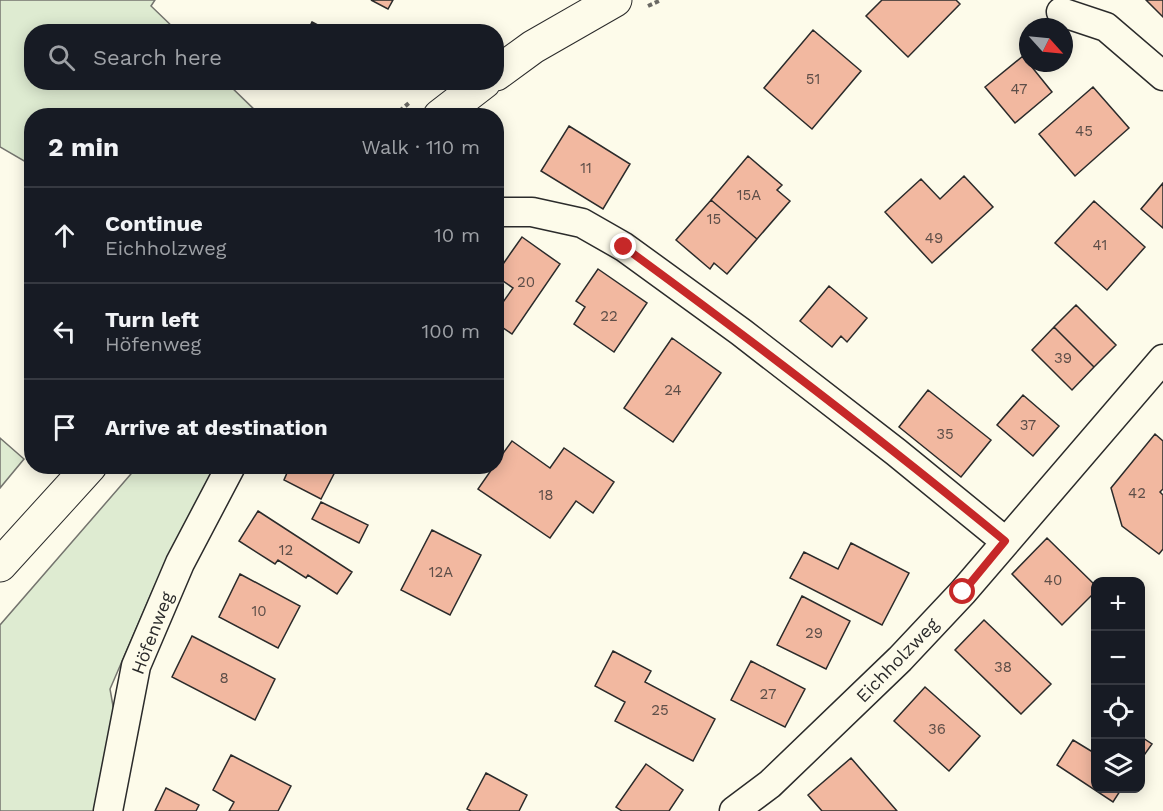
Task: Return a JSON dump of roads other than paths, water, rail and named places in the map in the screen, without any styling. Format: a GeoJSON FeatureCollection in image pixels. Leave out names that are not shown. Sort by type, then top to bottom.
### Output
{"type":"FeatureCollection","features":[{"type":"Feature","properties":{"kind":"street"},"geometry":{"type":"LineString","coordinates":[[504,68],[533,47],[615,0]]}},
{"type":"Feature","properties":{"kind":"street"},"geometry":{"type":"LineString","coordinates":[[1061,12],[1106,27],[1163,76]]}},
{"type":"Feature","properties":{"kind":"street"},"geometry":{"type":"LineString","coordinates":[[450,108],[474,90]]}},
{"type":"Feature","properties":{"kind":"street"},"geometry":{"type":"LineString","coordinates":[[504,212],[532,212],[582,223],[624,247],[741,332],[896,452],[1005,541]]}},
{"type":"Feature","properties":{"kind":"street","name":"Eichholzweg"},"geometry":{"type":"LineString","coordinates":[[734,811],[770,784],[900,659],[963,592],[1163,359]]}},
{"type":"Feature","properties":{"kind":"street"},"geometry":{"type":"LineString","coordinates":[[0,565],[83,474]]}},
{"type":"Feature","properties":{"kind":"street","name":"Höfenweg"},"geometry":{"type":"LineString","coordinates":[[108,811],[136,666],[180,563],[227,474]]}}]}
